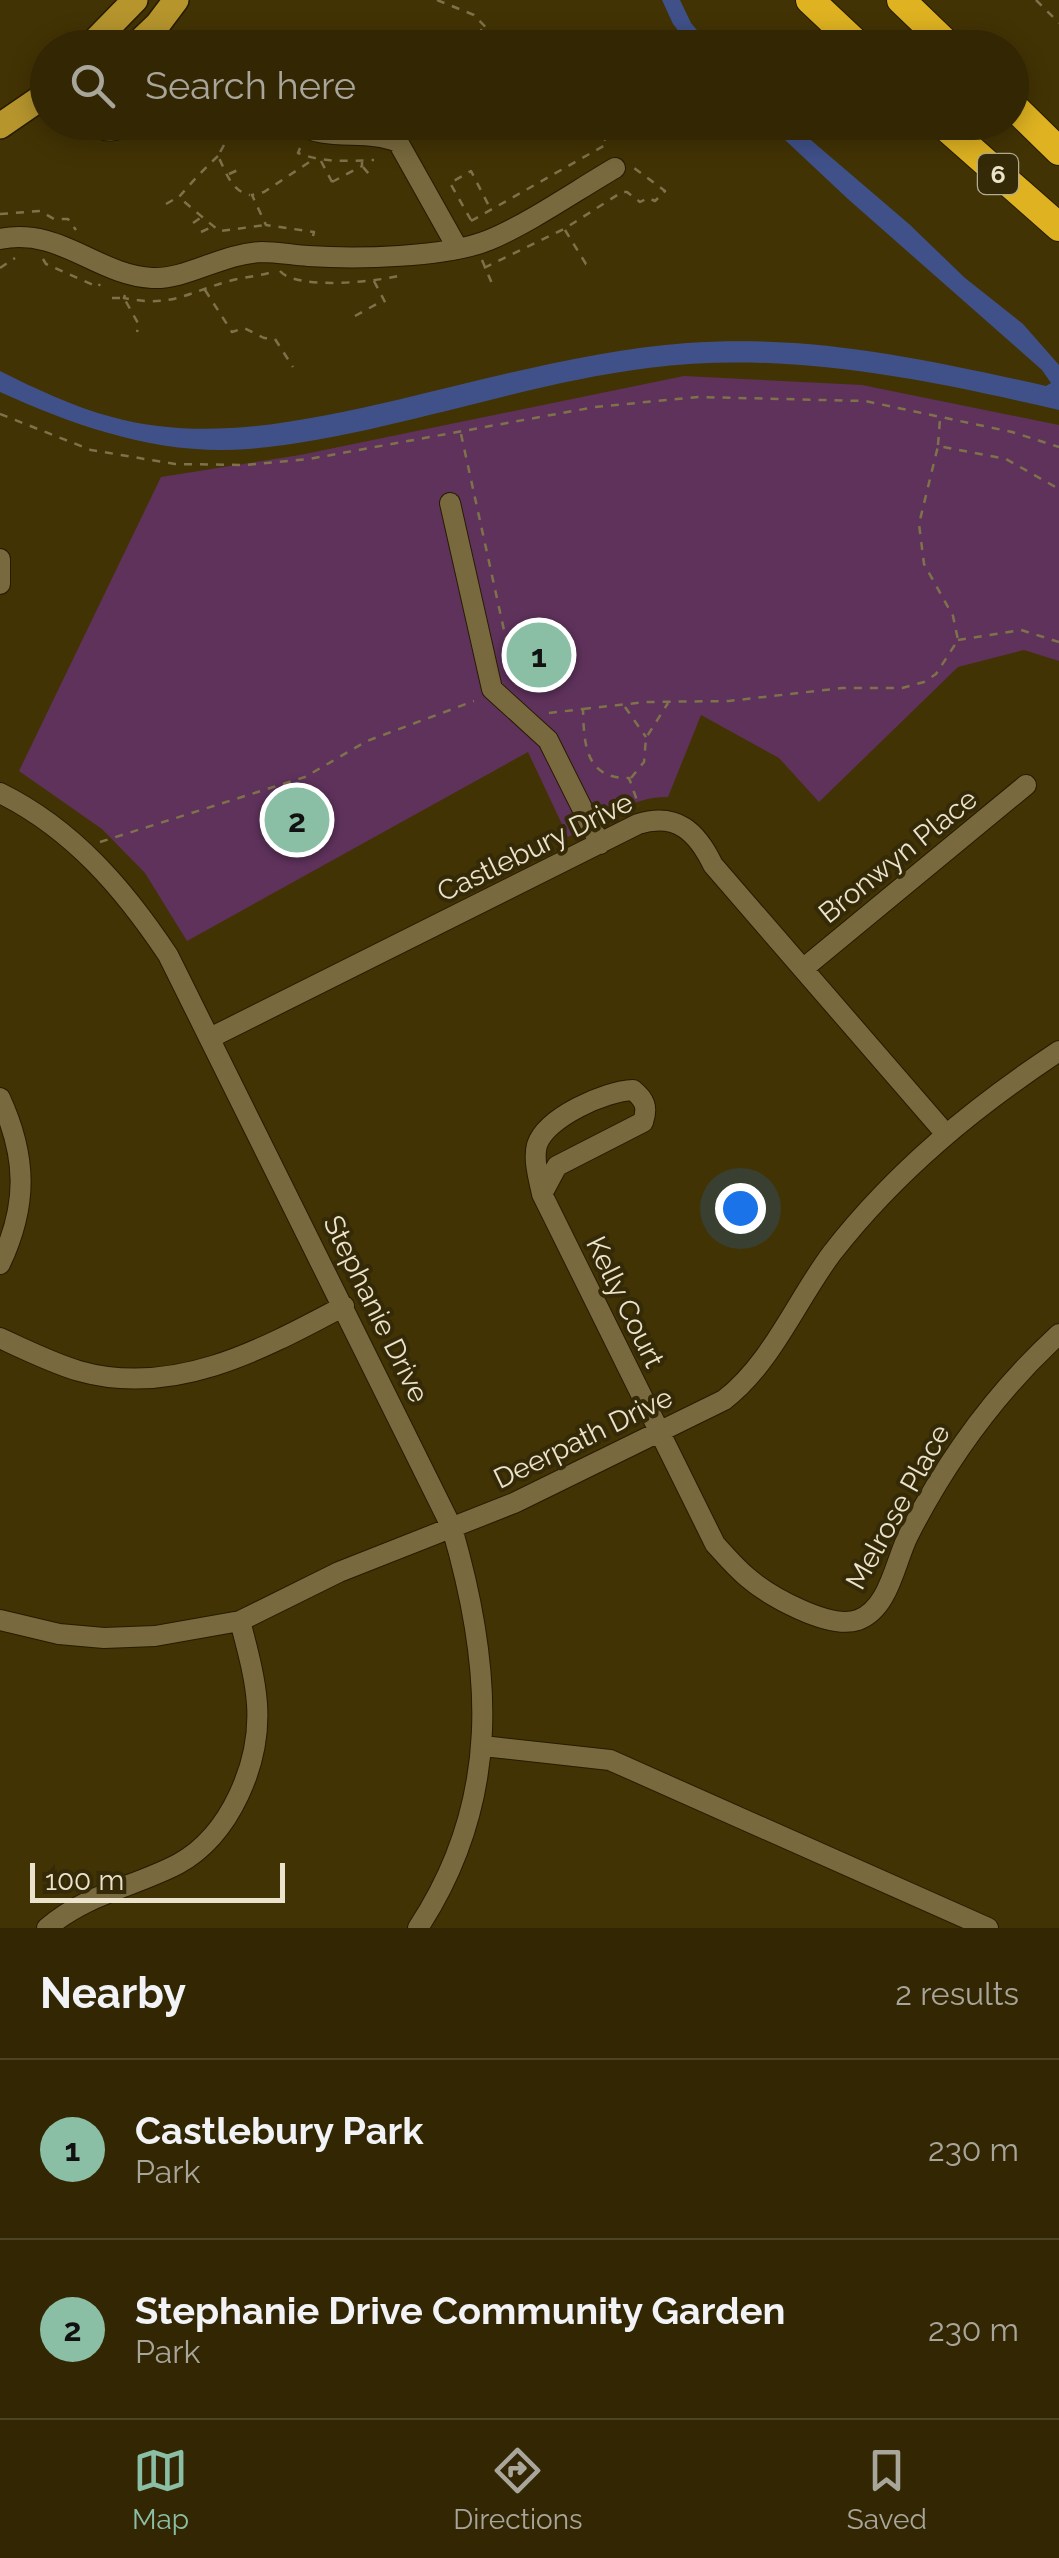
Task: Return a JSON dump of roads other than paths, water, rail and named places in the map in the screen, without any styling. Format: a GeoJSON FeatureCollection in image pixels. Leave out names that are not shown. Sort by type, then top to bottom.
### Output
{"type":"FeatureCollection","features":[{"type":"Feature","properties":{"kind":"highway"},"geometry":{"type":"LineString","coordinates":[[810,0],[841,30]]}},
{"type":"Feature","properties":{"kind":"highway"},"geometry":{"type":"LineString","coordinates":[[901,0],[932,30]]}},
{"type":"Feature","properties":{"kind":"highway","name":"6"},"geometry":{"type":"LineString","coordinates":[[1029,122],[1059,151]]}},
{"type":"Feature","properties":{"kind":"highway","name":"6"},"geometry":{"type":"LineString","coordinates":[[960,140],[1059,227]]}},
{"type":"Feature","properties":{"kind":"main road"},"geometry":{"type":"LineString","coordinates":[[106,30],[135,0]]}},
{"type":"Feature","properties":{"kind":"main road"},"geometry":{"type":"LineString","coordinates":[[152,30],[176,0]]}},
{"type":"Feature","properties":{"kind":"main road"},"geometry":{"type":"LineString","coordinates":[[0,126],[30,105]]}},
{"type":"Feature","properties":{"kind":"street"},"geometry":{"type":"LineString","coordinates":[[393,140],[398,142],[458,248]]}},
{"type":"Feature","properties":{"kind":"street"},"geometry":{"type":"LineString","coordinates":[[0,238],[48,239],[151,278],[186,272],[229,255],[264,252],[343,257],[458,248],[488,241],[620,162]]}},
{"type":"Feature","properties":{"kind":"street"},"geometry":{"type":"LineString","coordinates":[[450,503],[492,689],[548,740],[600,844]]}},
{"type":"Feature","properties":{"kind":"street"},"geometry":{"type":"LineString","coordinates":[[0,559],[0,584]]}},
{"type":"Feature","properties":{"kind":"street","name":"Bronwyn Place"},"geometry":{"type":"LineString","coordinates":[[804,968],[1026,785]]}},
{"type":"Feature","properties":{"kind":"street","name":"Stephanie Drive"},"geometry":{"type":"LineString","coordinates":[[0,792],[82,848],[131,900],[168,955],[452,1528],[475,1615],[483,1681],[483,1746],[456,1857],[418,1928]]}},
{"type":"Feature","properties":{"kind":"street","name":"Castlebury Drive"},"geometry":{"type":"LineString","coordinates":[[210,1038],[645,822],[670,820],[699,838],[713,864],[946,1133]]}},
{"type":"Feature","properties":{"kind":"street","name":"Deerpath Drive"},"geometry":{"type":"LineString","coordinates":[[0,1620],[59,1634],[104,1638],[155,1636],[240,1621],[339,1572],[528,1496],[659,1433],[737,1390],[832,1254],[875,1202],[946,1133],[1059,1051]]}},
{"type":"Feature","properties":{"kind":"street","name":"Kelly Court"},"geometry":{"type":"LineString","coordinates":[[542,1194],[557,1166],[644,1122],[644,1099],[633,1090],[617,1090],[556,1120],[536,1147],[542,1194],[659,1433]]}},
{"type":"Feature","properties":{"kind":"street"},"geometry":{"type":"LineString","coordinates":[[0,1098],[18,1142],[22,1184],[19,1218],[0,1264]]}},
{"type":"Feature","properties":{"kind":"street"},"geometry":{"type":"LineString","coordinates":[[0,1338],[79,1371],[104,1376],[165,1376],[200,1371],[236,1359],[344,1306]]}},
{"type":"Feature","properties":{"kind":"street","name":"Melrose Place"},"geometry":{"type":"LineString","coordinates":[[659,1433],[715,1544],[748,1578],[789,1605],[834,1621],[856,1621],[872,1611],[884,1594],[907,1538],[933,1490],[982,1418],[1059,1334]]}},
{"type":"Feature","properties":{"kind":"street"},"geometry":{"type":"LineString","coordinates":[[47,1928],[89,1900],[181,1862],[219,1827],[231,1809],[251,1759],[258,1709],[240,1621]]}},
{"type":"Feature","properties":{"kind":"street"},"geometry":{"type":"LineString","coordinates":[[483,1746],[610,1760],[988,1928]]}},
{"type":"Feature","properties":{"kind":"water"},"geometry":{"type":"Polygon","coordinates":[[[662,0],[680,0],[697,30],[678,30],[662,0]]]}},
{"type":"Feature","properties":{"kind":"water"},"geometry":{"type":"Polygon","coordinates":[[[785,140],[811,140],[965,278],[1023,324],[1059,365],[1059,410],[855,371],[804,365],[700,363],[598,376],[298,443],[216,450],[120,436],[59,417],[0,392],[0,371],[69,403],[112,417],[148,425],[219,429],[327,415],[615,352],[733,341],[868,351],[1046,386],[1051,383],[1042,370],[785,140]]]}},
{"type":"Feature","properties":{"kind":"place","name":"Castlebury Park"},"geometry":{"type":"Point","coordinates":[539,655]}},
{"type":"Feature","properties":{"kind":"place","name":"Stephanie Drive Community Garden"},"geometry":{"type":"Point","coordinates":[297,820]}}]}
